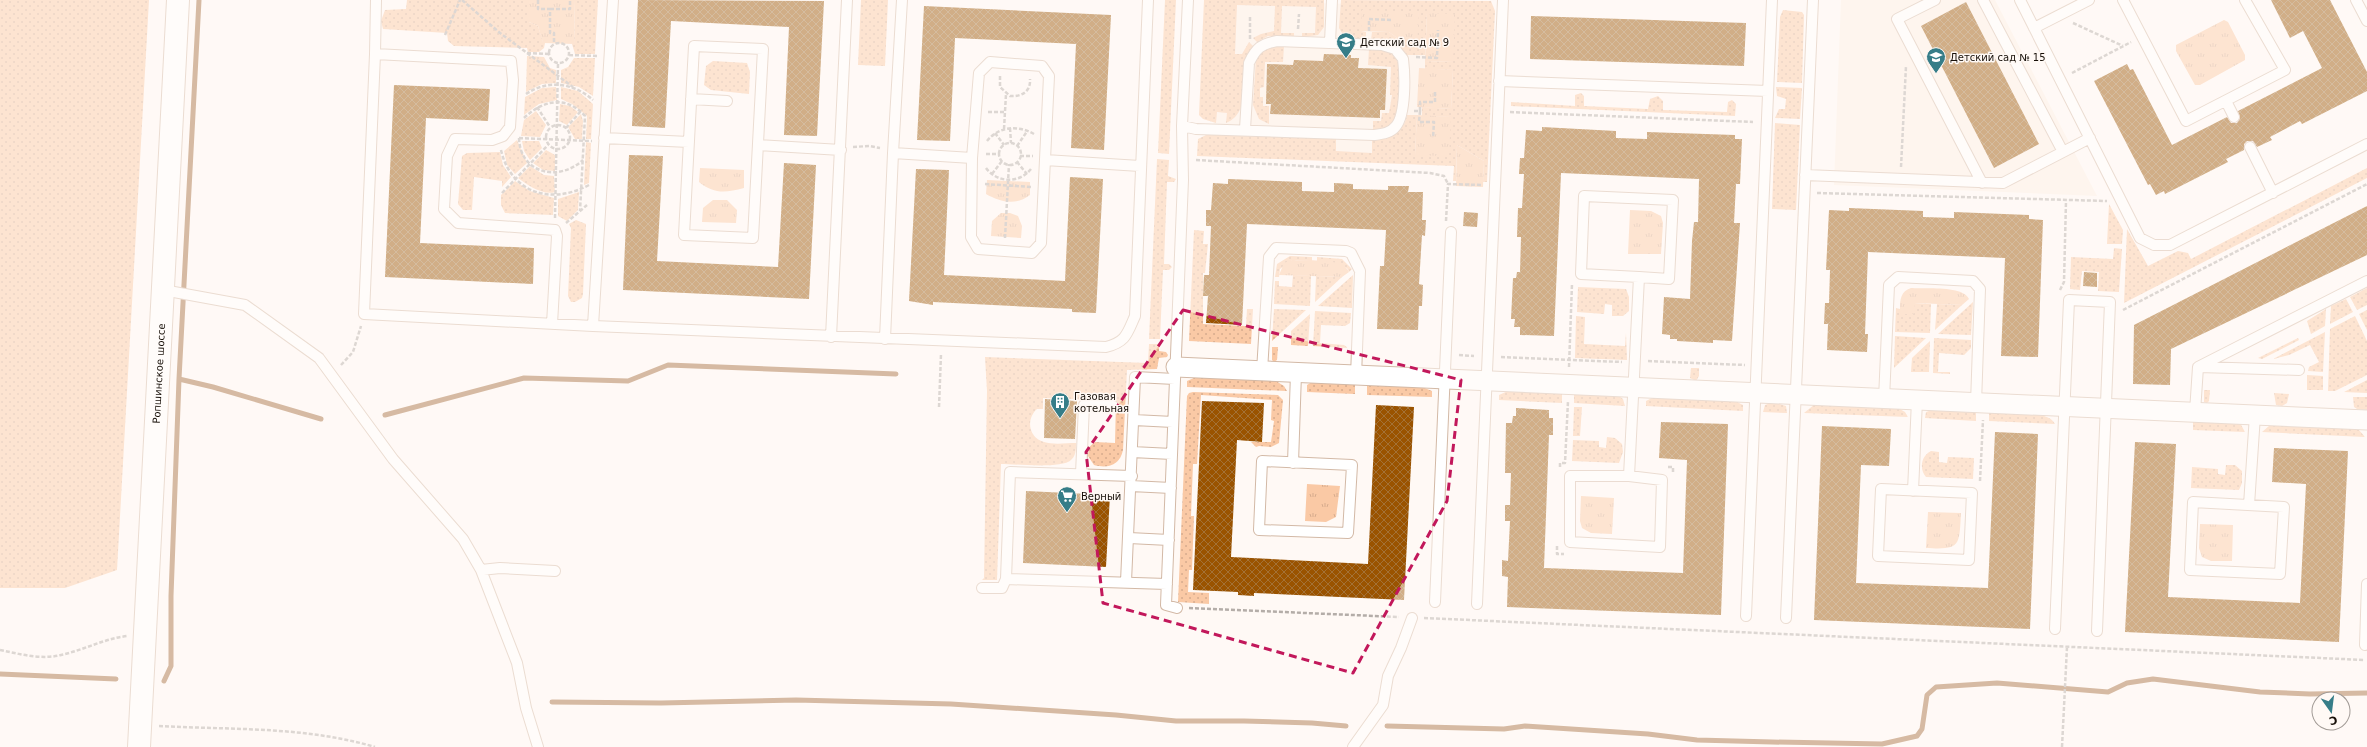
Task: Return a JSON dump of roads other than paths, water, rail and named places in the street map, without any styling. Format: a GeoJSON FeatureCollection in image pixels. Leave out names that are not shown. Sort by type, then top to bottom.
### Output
{"type":"FeatureCollection","features":[{"type":"Feature","properties":{"kind":"main road","name":"Ропшинское шоссе"},"geometry":{"type":"LineString","coordinates":[[139,747],[145,633],[170,292],[178,0]]}},
{"type":"Feature","properties":{"kind":"street"},"geometry":{"type":"LineString","coordinates":[[1175,373],[1262,371],[1634,389],[2106,407],[2367,420]]}},
{"type":"Feature","properties":{"kind":"lane"},"geometry":{"type":"LineString","coordinates":[[376,0],[364,314],[832,337],[1106,347],[1118,344],[1124,339],[1135,316],[1148,0]]}},
{"type":"Feature","properties":{"kind":"lane"},"geometry":{"type":"LineString","coordinates":[[593,326],[613,0]]}},
{"type":"Feature","properties":{"kind":"lane"},"geometry":{"type":"LineString","coordinates":[[832,337],[846,149],[848,0]]}},
{"type":"Feature","properties":{"kind":"lane"},"geometry":{"type":"LineString","coordinates":[[885,339],[893,153],[902,0]]}},
{"type":"Feature","properties":{"kind":"lane"},"geometry":{"type":"LineString","coordinates":[[1177,608],[1166,605],[1183,160],[1182,126],[1188,0]]}},
{"type":"Feature","properties":{"kind":"lane"},"geometry":{"type":"LineString","coordinates":[[1330,42],[1332,0]]}},
{"type":"Feature","properties":{"kind":"lane"},"geometry":{"type":"LineString","coordinates":[[1477,604],[1503,0]]}},
{"type":"Feature","properties":{"kind":"lane"},"geometry":{"type":"LineString","coordinates":[[1746,616],[1772,0]]}},
{"type":"Feature","properties":{"kind":"lane"},"geometry":{"type":"LineString","coordinates":[[1786,618],[1813,0]]}},
{"type":"Feature","properties":{"kind":"lane"},"geometry":{"type":"LineString","coordinates":[[1935,0],[1897,19],[1982,183]]}},
{"type":"Feature","properties":{"kind":"lane"},"geometry":{"type":"LineString","coordinates":[[1983,0],[2063,152]]}},
{"type":"Feature","properties":{"kind":"lane"},"geometry":{"type":"LineString","coordinates":[[2020,0],[2140,238],[2154,245],[2170,246],[2367,144]]}},
{"type":"Feature","properties":{"kind":"lane"},"geometry":{"type":"LineString","coordinates":[[2034,28],[2089,0]]}},
{"type":"Feature","properties":{"kind":"lane"},"geometry":{"type":"LineString","coordinates":[[2122,0],[2186,121],[2285,70],[2245,0]]}},
{"type":"Feature","properties":{"kind":"lane"},"geometry":{"type":"LineString","coordinates":[[2356,0],[2367,21]]}},
{"type":"Feature","properties":{"kind":"lane"},"geometry":{"type":"LineString","coordinates":[[1182,126],[1196,129],[1245,129],[1374,135],[1386,133],[1396,127],[1402,117],[1404,71],[1401,56],[1394,49],[1382,44],[1277,41],[1263,44],[1258,48],[1249,63],[1245,129]]}},
{"type":"Feature","properties":{"kind":"lane"},"geometry":{"type":"LineString","coordinates":[[694,46],[763,49],[753,238],[684,235],[689,142],[694,46]]}},
{"type":"Feature","properties":{"kind":"lane"},"geometry":{"type":"LineString","coordinates":[[375,54],[511,62],[513,80],[510,127],[503,136],[492,140],[455,139],[447,156],[444,209],[458,223],[555,230],[557,236],[552,324]]}},
{"type":"Feature","properties":{"kind":"lane"},"geometry":{"type":"LineString","coordinates":[[990,62],[1042,66],[1049,76],[1045,160],[1041,243],[1032,252],[978,249],[971,237],[972,158],[979,73],[990,62]]}},
{"type":"Feature","properties":{"kind":"lane"},"geometry":{"type":"LineString","coordinates":[[1499,81],[1768,91]]}},
{"type":"Feature","properties":{"kind":"lane"},"geometry":{"type":"LineString","coordinates":[[691,99],[727,101]]}},
{"type":"Feature","properties":{"kind":"lane"},"geometry":{"type":"LineString","coordinates":[[2226,101],[2234,117]]}},
{"type":"Feature","properties":{"kind":"lane"},"geometry":{"type":"LineString","coordinates":[[604,138],[689,142]]}},
{"type":"Feature","properties":{"kind":"lane"},"geometry":{"type":"LineString","coordinates":[[1805,175],[2003,183],[2090,138]]}},
{"type":"Feature","properties":{"kind":"lane"},"geometry":{"type":"LineString","coordinates":[[758,145],[846,149]]}},
{"type":"Feature","properties":{"kind":"lane"},"geometry":{"type":"LineString","coordinates":[[2250,147],[2273,193]]}},
{"type":"Feature","properties":{"kind":"lane"},"geometry":{"type":"LineString","coordinates":[[893,153],[972,158]]}},
{"type":"Feature","properties":{"kind":"lane"},"geometry":{"type":"LineString","coordinates":[[1045,160],[1140,166]]}},
{"type":"Feature","properties":{"kind":"lane"},"geometry":{"type":"LineString","coordinates":[[1584,196],[1673,200],[1669,279],[1639,277],[1581,274],[1584,196]]}},
{"type":"Feature","properties":{"kind":"lane"},"geometry":{"type":"LineString","coordinates":[[1436,602],[1451,232]]}},
{"type":"Feature","properties":{"kind":"lane"},"geometry":{"type":"LineString","coordinates":[[1262,371],[1269,257],[1276,248],[1346,250],[1351,253],[1360,271],[1356,376]]}},
{"type":"Feature","properties":{"kind":"lane"},"geometry":{"type":"LineString","coordinates":[[1629,476],[1639,277]]}},
{"type":"Feature","properties":{"kind":"lane"},"geometry":{"type":"LineString","coordinates":[[1884,399],[1889,285],[1898,277],[1973,281],[1980,289],[1980,403]]}},
{"type":"Feature","properties":{"kind":"lane"},"geometry":{"type":"LineString","coordinates":[[2198,367],[2367,281]]}},
{"type":"Feature","properties":{"kind":"lane"},"geometry":{"type":"LineString","coordinates":[[170,292],[190,297],[245,305],[319,358],[330,375],[394,459],[463,539],[481,570],[517,663],[526,708],[538,747]]}},
{"type":"Feature","properties":{"kind":"lane"},"geometry":{"type":"LineString","coordinates":[[2055,629],[2069,300],[2110,302],[2097,631]]}},
{"type":"Feature","properties":{"kind":"lane"},"geometry":{"type":"LineString","coordinates":[[2198,367],[2299,370]]}},
{"type":"Feature","properties":{"kind":"lane"},"geometry":{"type":"LineString","coordinates":[[2195,412],[2198,367]]}},
{"type":"Feature","properties":{"kind":"lane"},"geometry":{"type":"LineString","coordinates":[[1126,582],[1132,481],[1135,378],[1175,373]]}},
{"type":"Feature","properties":{"kind":"lane"},"geometry":{"type":"LineString","coordinates":[[1293,462],[1296,373]]}},
{"type":"Feature","properties":{"kind":"lane"},"geometry":{"type":"LineString","coordinates":[[1914,491],[1917,400]]}},
{"type":"Feature","properties":{"kind":"lane"},"geometry":{"type":"LineString","coordinates":[[1082,474],[1084,405],[1112,406]]}},
{"type":"Feature","properties":{"kind":"lane"},"geometry":{"type":"LineString","coordinates":[[2249,505],[2255,415]]}},
{"type":"Feature","properties":{"kind":"lane"},"geometry":{"type":"LineString","coordinates":[[1134,420],[1173,422]]}},
{"type":"Feature","properties":{"kind":"lane"},"geometry":{"type":"LineString","coordinates":[[1132,452],[1172,454]]}},
{"type":"Feature","properties":{"kind":"lane"},"geometry":{"type":"LineString","coordinates":[[1262,462],[1293,462],[1352,465],[1348,533],[1259,530],[1262,462]]}},
{"type":"Feature","properties":{"kind":"lane"},"geometry":{"type":"LineString","coordinates":[[982,588],[1002,588],[1006,579],[1010,472],[1082,474],[1171,488]]}},
{"type":"Feature","properties":{"kind":"lane"},"geometry":{"type":"LineString","coordinates":[[1570,476],[1629,476],[1662,480],[1660,547],[1570,542],[1570,476]]}},
{"type":"Feature","properties":{"kind":"lane"},"geometry":{"type":"LineString","coordinates":[[1881,489],[1914,491],[1972,493],[1969,560],[1878,556],[1881,489]]}},
{"type":"Feature","properties":{"kind":"lane"},"geometry":{"type":"LineString","coordinates":[[2193,502],[2249,505],[2284,507],[2280,574],[2190,570],[2193,502]]}},
{"type":"Feature","properties":{"kind":"lane"},"geometry":{"type":"LineString","coordinates":[[1129,538],[1169,540]]}},
{"type":"Feature","properties":{"kind":"lane"},"geometry":{"type":"LineString","coordinates":[[481,570],[533,566],[556,571]]}},
{"type":"Feature","properties":{"kind":"lane"},"geometry":{"type":"LineString","coordinates":[[1006,579],[1167,584]]}},
{"type":"Feature","properties":{"kind":"lane"},"geometry":{"type":"LineString","coordinates":[[2365,645],[2367,584]]}},
{"type":"Feature","properties":{"kind":"lane"},"geometry":{"type":"LineString","coordinates":[[1353,747],[1383,705],[1388,676],[1401,648],[1412,618]]}},
{"type":"Feature","properties":{"kind":"waterway"},"geometry":{"type":"LineString","coordinates":[[164,681],[171,666],[171,596],[179,379],[199,0]]}},
{"type":"Feature","properties":{"kind":"waterway"},"geometry":{"type":"LineString","coordinates":[[385,415],[524,378],[628,381],[668,365],[896,374]]}},
{"type":"Feature","properties":{"kind":"waterway"},"geometry":{"type":"LineString","coordinates":[[179,379],[213,387],[321,419]]}},
{"type":"Feature","properties":{"kind":"waterway"},"geometry":{"type":"LineString","coordinates":[[0,674],[116,679]]}},
{"type":"Feature","properties":{"kind":"waterway"},"geometry":{"type":"LineString","coordinates":[[1387,726],[1504,729],[1525,726],[1648,734],[1697,740],[1882,744],[1917,736],[1922,729],[1927,695],[1936,687],[1997,683],[2108,692],[2127,683],[2153,679],[2260,692],[2310,694],[2367,693]]}},
{"type":"Feature","properties":{"kind":"waterway"},"geometry":{"type":"LineString","coordinates":[[552,702],[661,703],[796,700],[951,704],[1116,715],[1176,721],[1244,721],[1312,723],[1346,726]]}},
{"type":"Feature","properties":{"kind":"place","name":"Детский сад № 9"},"geometry":{"type":"Point","coordinates":[1346,59]}},
{"type":"Feature","properties":{"kind":"place","name":"Детский сад № 15"},"geometry":{"type":"Point","coordinates":[1936,74]}},
{"type":"Feature","properties":{"kind":"place","name":"Газовая котельная"},"geometry":{"type":"Point","coordinates":[1060,419]}},
{"type":"Feature","properties":{"kind":"place","name":"Верный"},"geometry":{"type":"Point","coordinates":[1067,513]}}]}
